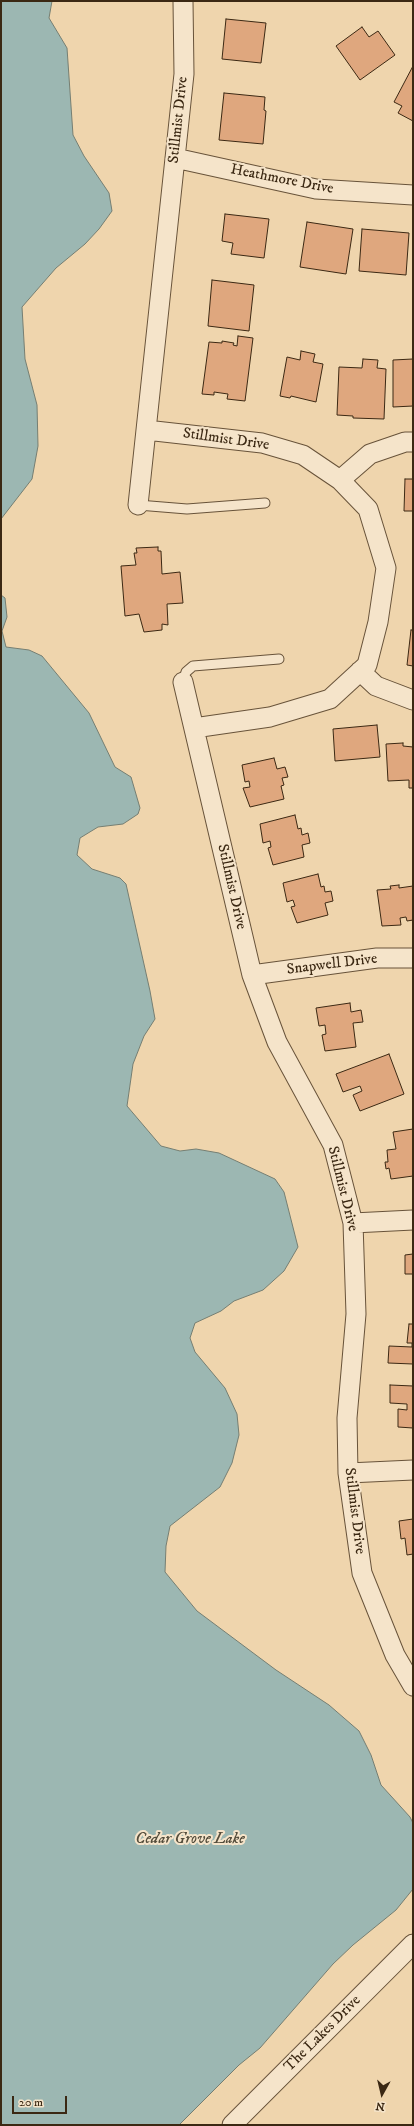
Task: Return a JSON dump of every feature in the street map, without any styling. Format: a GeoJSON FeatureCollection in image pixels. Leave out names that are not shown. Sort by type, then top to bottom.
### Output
{"type":"FeatureCollection","features":[{"type":"Feature","properties":{"kind":"street","name":"Stillmist Drive"},"geometry":{"type":"LineString","coordinates":[[138,505],[184,74],[183,1]]}},
{"type":"Feature","properties":{"kind":"street","name":"Heathmore Drive"},"geometry":{"type":"LineString","coordinates":[[175,158],[316,189],[413,196]]}},
{"type":"Feature","properties":{"kind":"street","name":"Stillmist Drive"},"geometry":{"type":"LineString","coordinates":[[146,430],[262,443],[303,455],[340,480],[368,508],[386,568],[378,622],[367,665],[330,699],[270,717],[194,728]]}},
{"type":"Feature","properties":{"kind":"street"},"geometry":{"type":"LineString","coordinates":[[340,480],[370,454],[405,442],[413,442]]}},
{"type":"Feature","properties":{"kind":"street"},"geometry":{"type":"LineString","coordinates":[[360,671],[376,686],[413,700]]}},
{"type":"Feature","properties":{"kind":"street","name":"Stillmist Drive"},"geometry":{"type":"LineString","coordinates":[[183,682],[252,975],[277,1042],[332,1145],[353,1223],[356,1314],[347,1418],[348,1473],[362,1573],[395,1655],[413,1686]]}},
{"type":"Feature","properties":{"kind":"street","name":"Snapwell Drive"},"geometry":{"type":"LineString","coordinates":[[252,975],[377,958],[413,958]]}},
{"type":"Feature","properties":{"kind":"street"},"geometry":{"type":"LineString","coordinates":[[353,1223],[413,1220]]}},
{"type":"Feature","properties":{"kind":"street"},"geometry":{"type":"LineString","coordinates":[[348,1473],[413,1470]]}},
{"type":"Feature","properties":{"kind":"street","name":"The Lakes Drive"},"geometry":{"type":"LineString","coordinates":[[232,2125],[413,1944]]}},
{"type":"Feature","properties":{"kind":"lane"},"geometry":{"type":"LineString","coordinates":[[138,505],[187,509],[265,503]]}},
{"type":"Feature","properties":{"kind":"lane"},"geometry":{"type":"LineString","coordinates":[[183,682],[186,672],[193,666],[279,659]]}},
{"type":"Feature","properties":{"kind":"water"},"geometry":{"type":"Polygon","coordinates":[[[1,1],[52,1],[49,18],[67,48],[73,135],[84,156],[109,193],[112,211],[99,229],[85,244],[56,268],[22,307],[25,359],[37,405],[38,446],[32,479],[1,519],[1,1]]]}},
{"type":"Feature","properties":{"kind":"water","name":"Cedar Grove Lake"},"geometry":{"type":"Polygon","coordinates":[[[1,595],[5,598],[7,617],[2,631],[6,647],[29,650],[42,656],[89,713],[115,767],[131,777],[140,808],[138,814],[123,824],[98,827],[80,838],[77,855],[92,869],[120,878],[126,884],[150,991],[155,1019],[144,1036],[133,1064],[127,1106],[161,1146],[180,1151],[196,1149],[219,1153],[275,1179],[284,1192],[298,1247],[284,1271],[263,1290],[234,1301],[221,1311],[195,1323],[190,1338],[195,1352],[225,1388],[237,1414],[239,1435],[232,1463],[220,1487],[170,1526],[166,1546],[165,1572],[197,1611],[276,1670],[329,1705],[359,1731],[371,1755],[381,1785],[410,1817],[413,1823],[413,1889],[396,1910],[353,1945],[333,1964],[260,2048],[239,2065],[179,2125],[1,2125],[1,595]]]}},
{"type":"Feature","properties":{"kind":"building"},"geometry":{"type":"Polygon","coordinates":[[[226,19],[266,23],[261,63],[222,59],[226,19]]]}},
{"type":"Feature","properties":{"kind":"building"},"geometry":{"type":"Polygon","coordinates":[[[362,27],[369,37],[378,31],[395,55],[360,80],[336,46],[362,27]]]}},
{"type":"Feature","properties":{"kind":"building"},"geometry":{"type":"Polygon","coordinates":[[[413,66],[413,121],[398,113],[402,106],[394,102],[413,66]]]}},
{"type":"Feature","properties":{"kind":"building"},"geometry":{"type":"Polygon","coordinates":[[[224,93],[265,97],[264,110],[266,111],[263,144],[219,140],[224,93]]]}},
{"type":"Feature","properties":{"kind":"building"},"geometry":{"type":"Polygon","coordinates":[[[225,214],[269,219],[264,258],[231,254],[233,243],[222,241],[225,214]]]}},
{"type":"Feature","properties":{"kind":"building"},"geometry":{"type":"Polygon","coordinates":[[[307,222],[353,229],[346,274],[300,267],[307,222]]]}},
{"type":"Feature","properties":{"kind":"building"},"geometry":{"type":"Polygon","coordinates":[[[362,229],[409,233],[406,275],[359,271],[362,229]]]}},
{"type":"Feature","properties":{"kind":"building"},"geometry":{"type":"Polygon","coordinates":[[[212,280],[254,285],[249,331],[208,326],[212,280]]]}},
{"type":"Feature","properties":{"kind":"building"},"geometry":{"type":"Polygon","coordinates":[[[238,336],[253,338],[245,401],[227,399],[228,394],[214,392],[214,395],[202,394],[209,342],[222,343],[222,341],[234,343],[233,345],[237,346],[238,336]]]}},
{"type":"Feature","properties":{"kind":"building"},"geometry":{"type":"Polygon","coordinates":[[[301,351],[315,354],[313,362],[323,364],[316,402],[291,396],[290,398],[280,396],[287,357],[300,360],[301,351]]]}},
{"type":"Feature","properties":{"kind":"building"},"geometry":{"type":"Polygon","coordinates":[[[363,359],[378,360],[377,368],[386,369],[384,419],[353,418],[353,416],[337,415],[339,367],[362,368],[363,359]]]}},
{"type":"Feature","properties":{"kind":"building"},"geometry":{"type":"Polygon","coordinates":[[[413,359],[413,406],[393,407],[393,360],[413,359]]]}},
{"type":"Feature","properties":{"kind":"building"},"geometry":{"type":"Polygon","coordinates":[[[405,479],[413,479],[413,511],[404,511],[405,479]]]}},
{"type":"Feature","properties":{"kind":"building"},"geometry":{"type":"Polygon","coordinates":[[[158,547],[158,551],[161,551],[162,574],[180,572],[183,603],[167,604],[168,625],[162,624],[162,630],[144,632],[139,614],[125,616],[121,566],[136,565],[134,553],[137,553],[136,548],[158,547]]]}},
{"type":"Feature","properties":{"kind":"building"},"geometry":{"type":"Polygon","coordinates":[[[411,630],[413,630],[413,666],[407,665],[411,630]]]}},
{"type":"Feature","properties":{"kind":"building"},"geometry":{"type":"Polygon","coordinates":[[[377,725],[380,757],[335,761],[333,729],[377,725]]]}},
{"type":"Feature","properties":{"kind":"building"},"geometry":{"type":"Polygon","coordinates":[[[403,743],[403,746],[413,747],[413,788],[409,788],[409,780],[388,781],[386,744],[403,743]]]}},
{"type":"Feature","properties":{"kind":"building"},"geometry":{"type":"Polygon","coordinates":[[[274,758],[277,769],[285,767],[288,777],[282,778],[284,785],[281,786],[284,799],[250,807],[243,788],[250,787],[249,781],[245,782],[242,765],[274,758]]]}},
{"type":"Feature","properties":{"kind":"building"},"geometry":{"type":"Polygon","coordinates":[[[295,815],[298,829],[301,828],[302,835],[308,833],[310,843],[302,845],[304,857],[273,865],[268,848],[271,847],[270,841],[263,843],[260,824],[295,815]]]}},
{"type":"Feature","properties":{"kind":"building"},"geometry":{"type":"Polygon","coordinates":[[[318,874],[321,887],[324,886],[325,892],[331,891],[333,901],[325,903],[328,915],[297,923],[291,907],[295,906],[293,900],[287,902],[283,883],[318,874]]]}},
{"type":"Feature","properties":{"kind":"building"},"geometry":{"type":"Polygon","coordinates":[[[399,885],[399,888],[413,886],[413,920],[407,921],[406,917],[400,918],[401,925],[382,926],[377,890],[391,889],[390,886],[399,885]]]}},
{"type":"Feature","properties":{"kind":"building"},"geometry":{"type":"Polygon","coordinates":[[[350,1003],[351,1012],[361,1010],[363,1022],[353,1023],[356,1047],[325,1051],[322,1035],[326,1034],[325,1025],[319,1026],[316,1008],[350,1003]]]}},
{"type":"Feature","properties":{"kind":"building"},"geometry":{"type":"Polygon","coordinates":[[[389,1054],[404,1094],[360,1111],[353,1095],[362,1091],[360,1086],[343,1092],[336,1074],[389,1054]]]}},
{"type":"Feature","properties":{"kind":"building"},"geometry":{"type":"Polygon","coordinates":[[[413,1129],[413,1176],[391,1179],[389,1168],[386,1169],[385,1162],[388,1162],[387,1150],[396,1149],[393,1132],[413,1129]]]}},
{"type":"Feature","properties":{"kind":"building"},"geometry":{"type":"Polygon","coordinates":[[[413,1254],[413,1274],[405,1274],[405,1255],[413,1254]]]}},
{"type":"Feature","properties":{"kind":"building"},"geometry":{"type":"Polygon","coordinates":[[[409,1324],[413,1324],[413,1364],[388,1363],[389,1346],[412,1347],[412,1343],[407,1343],[409,1324]]]}},
{"type":"Feature","properties":{"kind":"building"},"geometry":{"type":"Polygon","coordinates":[[[390,1385],[413,1386],[413,1428],[398,1427],[398,1409],[407,1410],[407,1404],[390,1403],[390,1385]]]}},
{"type":"Feature","properties":{"kind":"building"},"geometry":{"type":"Polygon","coordinates":[[[413,1519],[413,1554],[407,1555],[405,1538],[401,1539],[399,1521],[413,1519]]]}}]}
